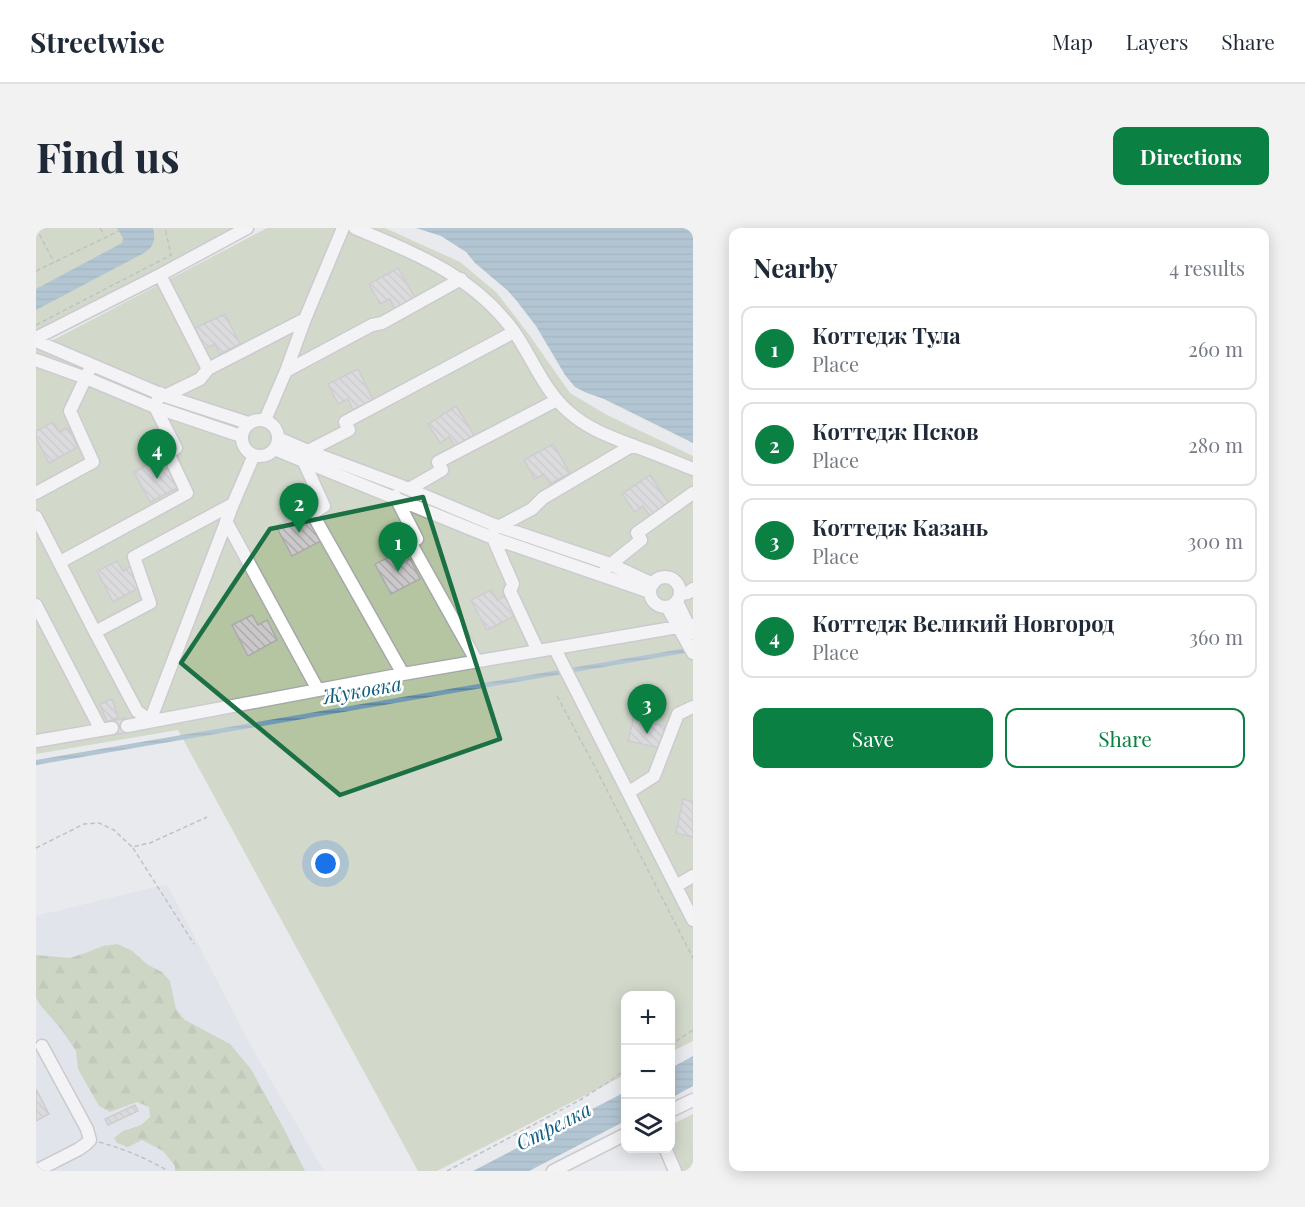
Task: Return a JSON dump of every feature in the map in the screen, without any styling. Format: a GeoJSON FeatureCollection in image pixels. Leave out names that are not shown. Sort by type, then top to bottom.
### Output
{"type":"FeatureCollection","features":[{"type":"Feature","properties":{"kind":"street"},"geometry":{"type":"LineString","coordinates":[[36,339],[247,228]]}},
{"type":"Feature","properties":{"kind":"street"},"geometry":{"type":"LineString","coordinates":[[265,420],[343,228]]}},
{"type":"Feature","properties":{"kind":"street"},"geometry":{"type":"LineString","coordinates":[[355,228],[440,266],[461,279],[492,304],[514,332],[556,400],[570,412],[600,433],[693,469]]}},
{"type":"Feature","properties":{"kind":"street"},"geometry":{"type":"LineString","coordinates":[[160,275],[208,369]]}},
{"type":"Feature","properties":{"kind":"street"},"geometry":{"type":"LineString","coordinates":[[286,371],[372,325],[382,324],[461,279]]}},
{"type":"Feature","properties":{"kind":"street"},"geometry":{"type":"LineString","coordinates":[[155,406],[163,395],[200,379],[208,369],[305,319]]}},
{"type":"Feature","properties":{"kind":"street"},"geometry":{"type":"LineString","coordinates":[[306,457],[349,430],[345,422],[514,332]]}},
{"type":"Feature","properties":{"kind":"street"},"geometry":{"type":"LineString","coordinates":[[36,339],[163,395],[248,423]]}},
{"type":"Feature","properties":{"kind":"street"},"geometry":{"type":"LineString","coordinates":[[36,360],[241,436]]}},
{"type":"Feature","properties":{"kind":"street"},"geometry":{"type":"LineString","coordinates":[[36,493],[93,462],[70,411],[91,364]]}},
{"type":"Feature","properties":{"kind":"street"},"geometry":{"type":"LineString","coordinates":[[401,490],[442,470],[438,462],[556,400]]}},
{"type":"Feature","properties":{"kind":"street"},"geometry":{"type":"LineString","coordinates":[[60,562],[187,493],[168,453],[176,448],[155,406]]}},
{"type":"Feature","properties":{"kind":"street"},"geometry":{"type":"LineString","coordinates":[[276,444],[274,427],[265,420],[259,419],[248,423],[242,431],[244,448],[254,455],[265,455],[276,444],[292,444],[306,457],[324,506],[312,513],[403,674]]}},
{"type":"Feature","properties":{"kind":"street"},"geometry":{"type":"LineString","coordinates":[[276,444],[306,457],[401,490],[601,574],[652,588]]}},
{"type":"Feature","properties":{"kind":"street"},"geometry":{"type":"LineString","coordinates":[[495,529],[532,509],[543,498],[633,446]]}},
{"type":"Feature","properties":{"kind":"street"},"geometry":{"type":"LineString","coordinates":[[150,721],[226,521],[254,455]]}},
{"type":"Feature","properties":{"kind":"street"},"geometry":{"type":"LineString","coordinates":[[401,490],[417,539],[410,542],[477,662]]}},
{"type":"Feature","properties":{"kind":"street"},"geometry":{"type":"LineString","coordinates":[[601,574],[641,540],[637,533],[693,493]]}},
{"type":"Feature","properties":{"kind":"street"},"geometry":{"type":"LineString","coordinates":[[95,632],[150,603],[134,557],[233,504]]}},
{"type":"Feature","properties":{"kind":"street"},"geometry":{"type":"LineString","coordinates":[[36,517],[137,711],[150,721]]}},
{"type":"Feature","properties":{"kind":"street"},"geometry":{"type":"LineString","coordinates":[[226,521],[318,690]]}},
{"type":"Feature","properties":{"kind":"street"},"geometry":{"type":"LineString","coordinates":[[495,529],[610,564],[652,588]]}},
{"type":"Feature","properties":{"kind":"street"},"geometry":{"type":"LineString","coordinates":[[495,529],[513,584],[510,591],[538,651]]}},
{"type":"Feature","properties":{"kind":"street"},"geometry":{"type":"LineString","coordinates":[[652,588],[661,578],[671,578],[678,585],[675,601],[688,631],[693,653]]}},
{"type":"Feature","properties":{"kind":"street"},"geometry":{"type":"LineString","coordinates":[[652,588],[654,602],[662,607],[693,589]]}},
{"type":"Feature","properties":{"kind":"street"},"geometry":{"type":"LineString","coordinates":[[36,605],[106,729],[36,741]]}},
{"type":"Feature","properties":{"kind":"street"},"geometry":{"type":"LineString","coordinates":[[127,726],[538,651],[688,631]]}},
{"type":"Feature","properties":{"kind":"street"},"geometry":{"type":"LineString","coordinates":[[555,649],[693,920]]}},
{"type":"Feature","properties":{"kind":"street"},"geometry":{"type":"LineString","coordinates":[[629,792],[654,776],[678,714],[693,706]]}},
{"type":"Feature","properties":{"kind":"street"},"geometry":{"type":"LineString","coordinates":[[676,886],[693,876]]}},
{"type":"Feature","properties":{"kind":"street"},"geometry":{"type":"LineString","coordinates":[[36,1171],[79,1149],[90,1140],[87,1129],[42,1046]]}},
{"type":"Feature","properties":{"kind":"street"},"geometry":{"type":"LineString","coordinates":[[675,1109],[693,1100]]}},
{"type":"Feature","properties":{"kind":"street"},"geometry":{"type":"LineString","coordinates":[[553,1171],[621,1137]]}},
{"type":"Feature","properties":{"kind":"street"},"geometry":{"type":"LineString","coordinates":[[667,1153],[675,1171]]}},
{"type":"Feature","properties":{"kind":"path"},"geometry":{"type":"LineString","coordinates":[[36,228],[54,262]]}},
{"type":"Feature","properties":{"kind":"path"},"geometry":{"type":"LineString","coordinates":[[100,228],[105,237]]}},
{"type":"Feature","properties":{"kind":"path"},"geometry":{"type":"LineString","coordinates":[[36,271],[125,228]]}},
{"type":"Feature","properties":{"kind":"path"},"geometry":{"type":"LineString","coordinates":[[36,325],[171,255],[165,228]]}},
{"type":"Feature","properties":{"kind":"path"},"geometry":{"type":"LineString","coordinates":[[557,696],[693,958]]}},
{"type":"Feature","properties":{"kind":"path"},"geometry":{"type":"LineString","coordinates":[[132,847],[150,843],[207,817]]}},
{"type":"Feature","properties":{"kind":"path"},"geometry":{"type":"LineString","coordinates":[[36,848],[84,824],[99,823],[114,830],[132,847],[194,944]]}},
{"type":"Feature","properties":{"kind":"path"},"geometry":{"type":"LineString","coordinates":[[675,1042],[693,1030]]}},
{"type":"Feature","properties":{"kind":"path"},"geometry":{"type":"LineString","coordinates":[[447,1171],[580,1100],[621,1073]]}},
{"type":"Feature","properties":{"kind":"path"},"geometry":{"type":"LineString","coordinates":[[90,1140],[148,1159],[168,1171]]}},
{"type":"Feature","properties":{"kind":"highlighted area"},"geometry":{"type":"Polygon","coordinates":[[[423,497],[500,739],[340,795],[181,663],[270,529],[423,497]]]}},
{"type":"Feature","properties":{"kind":"shaded area"},"geometry":{"type":"Polygon","coordinates":[[[167,884],[252,1048],[324,1171],[36,1171],[36,916],[167,884]]]}},
{"type":"Feature","properties":{"kind":"green space"},"geometry":{"type":"Polygon","coordinates":[[[36,228],[235,228],[36,333],[36,228]]]}},
{"type":"Feature","properties":{"kind":"green space"},"geometry":{"type":"Polygon","coordinates":[[[267,228],[385,228],[460,262],[497,293],[570,393],[607,415],[693,456],[693,1041],[675,1050],[675,991],[621,991],[621,1077],[437,1171],[418,1171],[178,730],[36,754],[36,349],[267,228]]]}},
{"type":"Feature","properties":{"kind":"green space"},"geometry":{"type":"Polygon","coordinates":[[[117,944],[131,950],[148,965],[162,972],[170,981],[176,1009],[185,1020],[230,1044],[251,1069],[305,1171],[175,1171],[175,1166],[163,1151],[142,1140],[128,1147],[117,1143],[114,1138],[123,1131],[141,1125],[150,1117],[149,1107],[137,1102],[110,1112],[99,1106],[78,1069],[76,1051],[36,998],[36,955],[70,958],[103,946],[117,944]]]}},
{"type":"Feature","properties":{"kind":"green space"},"geometry":{"type":"Polygon","coordinates":[[[693,1114],[693,1171],[682,1171],[673,1153],[675,1123],[693,1114]]]}},
{"type":"Feature","properties":{"kind":"water"},"geometry":{"type":"Polygon","coordinates":[[[117,228],[153,228],[153,242],[144,253],[36,310],[36,289],[122,243],[123,238],[117,228]]]}},
{"type":"Feature","properties":{"kind":"water"},"geometry":{"type":"Polygon","coordinates":[[[416,228],[693,228],[693,443],[575,387],[565,375],[536,326],[507,290],[475,263],[466,252],[441,236],[416,228]]]}},
{"type":"Feature","properties":{"kind":"water"},"geometry":{"type":"Polygon","coordinates":[[[693,647],[693,652],[36,765],[36,760],[693,647]]]}},
{"type":"Feature","properties":{"kind":"water"},"geometry":{"type":"Polygon","coordinates":[[[693,1056],[693,1086],[675,1096],[675,1066],[693,1056]]]}},
{"type":"Feature","properties":{"kind":"water"},"geometry":{"type":"Polygon","coordinates":[[[621,1094],[621,1123],[529,1171],[473,1171],[621,1094]]]}},
{"type":"Feature","properties":{"kind":"building"},"geometry":{"type":"Polygon","coordinates":[[[398,268],[415,298],[395,309],[390,299],[380,304],[369,284],[398,268]]]}},
{"type":"Feature","properties":{"kind":"building"},"geometry":{"type":"Polygon","coordinates":[[[225,314],[240,344],[220,354],[215,344],[205,349],[195,328],[225,314]]]}},
{"type":"Feature","properties":{"kind":"building"},"geometry":{"type":"Polygon","coordinates":[[[358,369],[373,400],[353,410],[348,399],[338,404],[328,384],[358,369]]]}},
{"type":"Feature","properties":{"kind":"building"},"geometry":{"type":"Polygon","coordinates":[[[456,406],[474,435],[456,447],[449,437],[440,443],[428,424],[456,406]]]}},
{"type":"Feature","properties":{"kind":"building"},"geometry":{"type":"Polygon","coordinates":[[[53,422],[59,432],[68,428],[78,447],[49,463],[36,438],[36,431],[53,422]]]}},
{"type":"Feature","properties":{"kind":"building"},"geometry":{"type":"Polygon","coordinates":[[[553,444],[570,473],[550,484],[544,474],[535,479],[524,460],[553,444]]]}},
{"type":"Feature","properties":{"kind":"building"},"geometry":{"type":"Polygon","coordinates":[[[154,461],[159,472],[169,467],[179,487],[150,502],[134,472],[154,461]]]}},
{"type":"Feature","properties":{"kind":"building"},"geometry":{"type":"Polygon","coordinates":[[[650,475],[669,504],[650,516],[643,506],[635,512],[622,494],[650,475]]]}},
{"type":"Feature","properties":{"kind":"building"},"geometry":{"type":"Polygon","coordinates":[[[296,515],[302,526],[311,521],[321,541],[292,556],[276,526],[296,515]]]}},
{"type":"Feature","properties":{"kind":"building"},"geometry":{"type":"Polygon","coordinates":[[[395,554],[401,564],[410,559],[420,579],[391,594],[375,564],[395,554]]]}},
{"type":"Feature","properties":{"kind":"building"},"geometry":{"type":"Polygon","coordinates":[[[117,561],[123,571],[132,566],[142,586],[113,602],[97,571],[117,561]]]}},
{"type":"Feature","properties":{"kind":"building"},"geometry":{"type":"Polygon","coordinates":[[[491,590],[497,600],[506,595],[516,615],[487,630],[471,600],[491,590]]]}},
{"type":"Feature","properties":{"kind":"building"},"geometry":{"type":"Polygon","coordinates":[[[252,615],[258,625],[267,620],[277,640],[248,656],[232,625],[252,615]]]}},
{"type":"Feature","properties":{"kind":"building"},"geometry":{"type":"Polygon","coordinates":[[[112,699],[118,717],[107,722],[100,704],[112,699]]]}},
{"type":"Feature","properties":{"kind":"building"},"geometry":{"type":"Polygon","coordinates":[[[636,708],[658,713],[655,724],[665,726],[661,748],[628,741],[636,708]]]}},
{"type":"Feature","properties":{"kind":"building"},"geometry":{"type":"Polygon","coordinates":[[[126,718],[128,732],[113,735],[110,721],[126,718]]]}},
{"type":"Feature","properties":{"kind":"building"},"geometry":{"type":"Polygon","coordinates":[[[683,799],[693,802],[693,837],[676,833],[683,799]]]}},
{"type":"Feature","properties":{"kind":"building"},"geometry":{"type":"Polygon","coordinates":[[[36,1089],[49,1114],[36,1121],[36,1089]]]}},
{"type":"Feature","properties":{"kind":"building"},"geometry":{"type":"Polygon","coordinates":[[[135,1105],[138,1111],[108,1125],[105,1119],[135,1105]]]}},
{"type":"Feature","properties":{"kind":"place","name":"Коттедж Великий Новгород"},"geometry":{"type":"Point","coordinates":[157,479]}},
{"type":"Feature","properties":{"kind":"place","name":"Коттедж Псков"},"geometry":{"type":"Point","coordinates":[299,533]}},
{"type":"Feature","properties":{"kind":"place","name":"Коттедж Тула"},"geometry":{"type":"Point","coordinates":[398,572]}},
{"type":"Feature","properties":{"kind":"place","name":"Коттедж Казань"},"geometry":{"type":"Point","coordinates":[647,734]}},
{"type":"Feature","properties":{"kind":"water label","name":"Жуковка"},"geometry":{"type":"Point","coordinates":[362,689]}},
{"type":"Feature","properties":{"kind":"water label","name":"Стрелка"},"geometry":{"type":"Point","coordinates":[553,1125]}}]}
